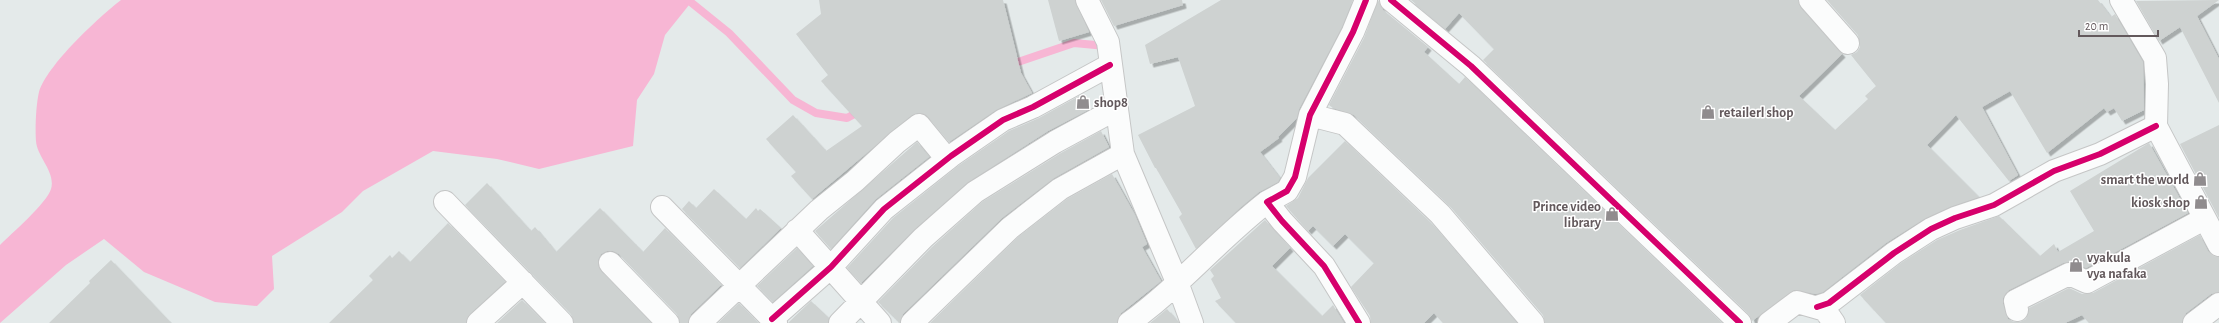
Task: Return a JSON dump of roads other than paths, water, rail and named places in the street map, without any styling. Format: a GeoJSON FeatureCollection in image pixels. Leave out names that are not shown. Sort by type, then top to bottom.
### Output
{"type":"FeatureCollection","features":[{"type":"Feature","properties":{"kind":"street"},"geometry":{"type":"LineString","coordinates":[[1086,0],[1108,42],[1123,154],[1177,282],[1192,323]]}},
{"type":"Feature","properties":{"kind":"street"},"geometry":{"type":"LineString","coordinates":[[1129,323],[1177,282],[1243,220],[1267,202],[1288,191],[1294,177],[1310,116],[1353,32],[1366,0]]}},
{"type":"Feature","properties":{"kind":"street"},"geometry":{"type":"LineString","coordinates":[[1390,0],[1470,66],[1740,323]]}},
{"type":"Feature","properties":{"kind":"street"},"geometry":{"type":"LineString","coordinates":[[1810,0],[1848,43]]}},
{"type":"Feature","properties":{"kind":"street"},"geometry":{"type":"LineString","coordinates":[[2121,0],[2154,58],[2157,84],[2156,126],[2219,245]]}},
{"type":"Feature","properties":{"kind":"street"},"geometry":{"type":"LineString","coordinates":[[662,207],[774,321],[831,267],[884,209],[947,160],[1003,120],[1033,107],[1110,64]]}},
{"type":"Feature","properties":{"kind":"street"},"geometry":{"type":"LineString","coordinates":[[840,323],[923,238],[975,192],[1055,142],[1116,109]]}},
{"type":"Feature","properties":{"kind":"street"},"geometry":{"type":"LineString","coordinates":[[1310,116],[1345,124],[1440,214],[1533,323]]}},
{"type":"Feature","properties":{"kind":"street"},"geometry":{"type":"LineString","coordinates":[[700,323],[797,230],[897,142],[919,125],[947,160]]}},
{"type":"Feature","properties":{"kind":"street"},"geometry":{"type":"LineString","coordinates":[[1817,307],[1830,303],[1894,253],[1931,229],[1955,218],[1994,205],[2054,171],[2100,154],[2156,126]]}},
{"type":"Feature","properties":{"kind":"street"},"geometry":{"type":"LineString","coordinates":[[912,323],[1010,228],[1060,189],[1123,154]]}},
{"type":"Feature","properties":{"kind":"street"},"geometry":{"type":"LineString","coordinates":[[445,202],[562,323]]}},
{"type":"Feature","properties":{"kind":"street"},"geometry":{"type":"LineString","coordinates":[[1267,202],[1282,221],[1324,266],[1359,323]]}},
{"type":"Feature","properties":{"kind":"street"},"geometry":{"type":"LineString","coordinates":[[2017,310],[2015,301],[2069,274],[2087,282],[2204,219]]}},
{"type":"Feature","properties":{"kind":"street"},"geometry":{"type":"LineString","coordinates":[[797,230],[880,323]]}},
{"type":"Feature","properties":{"kind":"street"},"geometry":{"type":"LineString","coordinates":[[610,263],[668,323]]}},
{"type":"Feature","properties":{"kind":"street"},"geometry":{"type":"LineString","coordinates":[[478,323],[523,282]]}},
{"type":"Feature","properties":{"kind":"street"},"geometry":{"type":"LineString","coordinates":[[1769,323],[1797,302],[1825,310],[1834,323]]}},
{"type":"Feature","properties":{"kind":"street"},"geometry":{"type":"LineString","coordinates":[[2194,323],[2219,304]]}},
{"type":"Feature","properties":{"kind":"waterway"},"geometry":{"type":"LineString","coordinates":[[688,0],[729,33],[793,100],[816,113],[847,118],[860,111]]}},
{"type":"Feature","properties":{"kind":"waterway"},"geometry":{"type":"LineString","coordinates":[[1011,68],[1018,62],[1074,43],[1106,46]]}},
{"type":"Feature","properties":{"kind":"place","name":"shop8"},"geometry":{"type":"Point","coordinates":[1083,102]}},
{"type":"Feature","properties":{"kind":"place","name":"retailerl shop"},"geometry":{"type":"Point","coordinates":[1708,112]}},
{"type":"Feature","properties":{"kind":"place","name":"smart the world"},"geometry":{"type":"Point","coordinates":[2200,179]}},
{"type":"Feature","properties":{"kind":"place","name":"kiosk shop"},"geometry":{"type":"Point","coordinates":[2201,202]}},
{"type":"Feature","properties":{"kind":"place","name":"Prince video library"},"geometry":{"type":"Point","coordinates":[1612,214]}},
{"type":"Feature","properties":{"kind":"place","name":"vyakula vya nafaka"},"geometry":{"type":"Point","coordinates":[2076,265]}}]}
